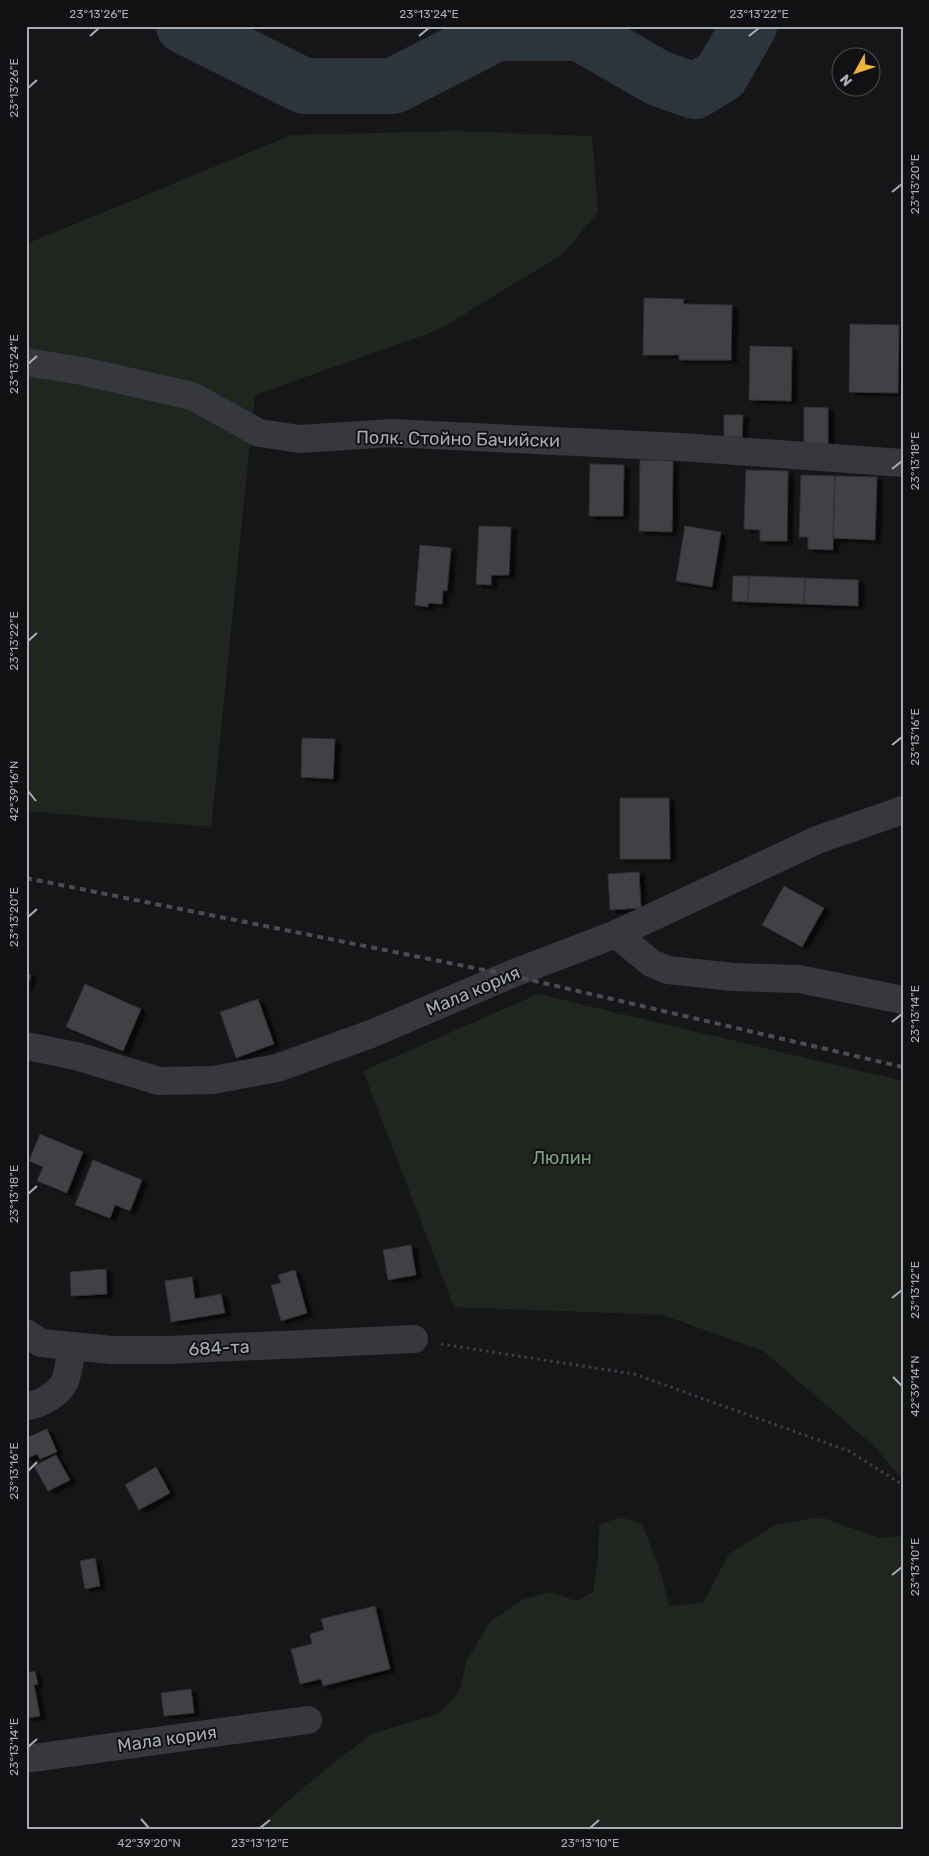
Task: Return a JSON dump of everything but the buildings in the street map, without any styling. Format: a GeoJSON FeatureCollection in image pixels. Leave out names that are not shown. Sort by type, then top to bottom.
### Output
{"type":"FeatureCollection","features":[{"type":"Feature","properties":{"kind":"street","name":"Полк. Стойно Бачийски"},"geometry":{"type":"LineString","coordinates":[[26,362],[82,371],[192,396],[259,433],[300,439],[391,433],[681,446],[903,464]]}},
{"type":"Feature","properties":{"kind":"street","name":"Мала кория"},"geometry":{"type":"LineString","coordinates":[[26,1046],[76,1056],[159,1081],[213,1080],[277,1068],[371,1034],[509,975],[616,934],[816,840],[903,810]]}},
{"type":"Feature","properties":{"kind":"street"},"geometry":{"type":"LineString","coordinates":[[616,934],[650,963],[668,970],[733,977],[799,979],[903,1000]]}},
{"type":"Feature","properties":{"kind":"street","name":"684-та"},"geometry":{"type":"LineString","coordinates":[[26,1333],[41,1343],[112,1350],[168,1350],[414,1339]]}},
{"type":"Feature","properties":{"kind":"street"},"geometry":{"type":"LineString","coordinates":[[26,1406],[31,1406],[50,1398],[64,1383],[72,1346]]}},
{"type":"Feature","properties":{"kind":"street","name":"Мала кория"},"geometry":{"type":"LineString","coordinates":[[26,1759],[308,1720]]}},
{"type":"Feature","properties":{"kind":"path"},"geometry":{"type":"LineString","coordinates":[[414,1339],[634,1374],[849,1451],[903,1485]]}},
{"type":"Feature","properties":{"kind":"green space"},"geometry":{"type":"Polygon","coordinates":[[[455,131],[592,136],[598,212],[563,254],[438,330],[255,395],[211,827],[26,811],[26,244],[292,135],[455,131]]]}},
{"type":"Feature","properties":{"kind":"green space","name":"Люлин"},"geometry":{"type":"Polygon","coordinates":[[[538,994],[903,1081],[903,1480],[874,1446],[763,1351],[663,1315],[454,1307],[363,1071],[538,994]]]}},
{"type":"Feature","properties":{"kind":"green space"},"geometry":{"type":"Polygon","coordinates":[[[620,1517],[642,1524],[660,1570],[669,1606],[703,1603],[729,1554],[775,1525],[820,1517],[880,1538],[903,1536],[903,1830],[255,1830],[310,1782],[371,1734],[438,1714],[459,1692],[467,1660],[490,1622],[522,1600],[550,1592],[576,1601],[593,1592],[598,1557],[599,1525],[620,1517]]]}},
{"type":"Feature","properties":{"kind":"waterway"},"geometry":{"type":"LineString","coordinates":[[184,26],[304,86],[393,86],[497,33],[580,33],[658,78],[695,91],[721,75],[749,26]]}},
{"type":"Feature","properties":{"kind":"waterway"},"geometry":{"type":"LineString","coordinates":[[233,51],[249,26]]}},
{"type":"Feature","properties":{"kind":"railway"},"geometry":{"type":"LineString","coordinates":[[26,878],[509,975],[903,1067]]}}]}
